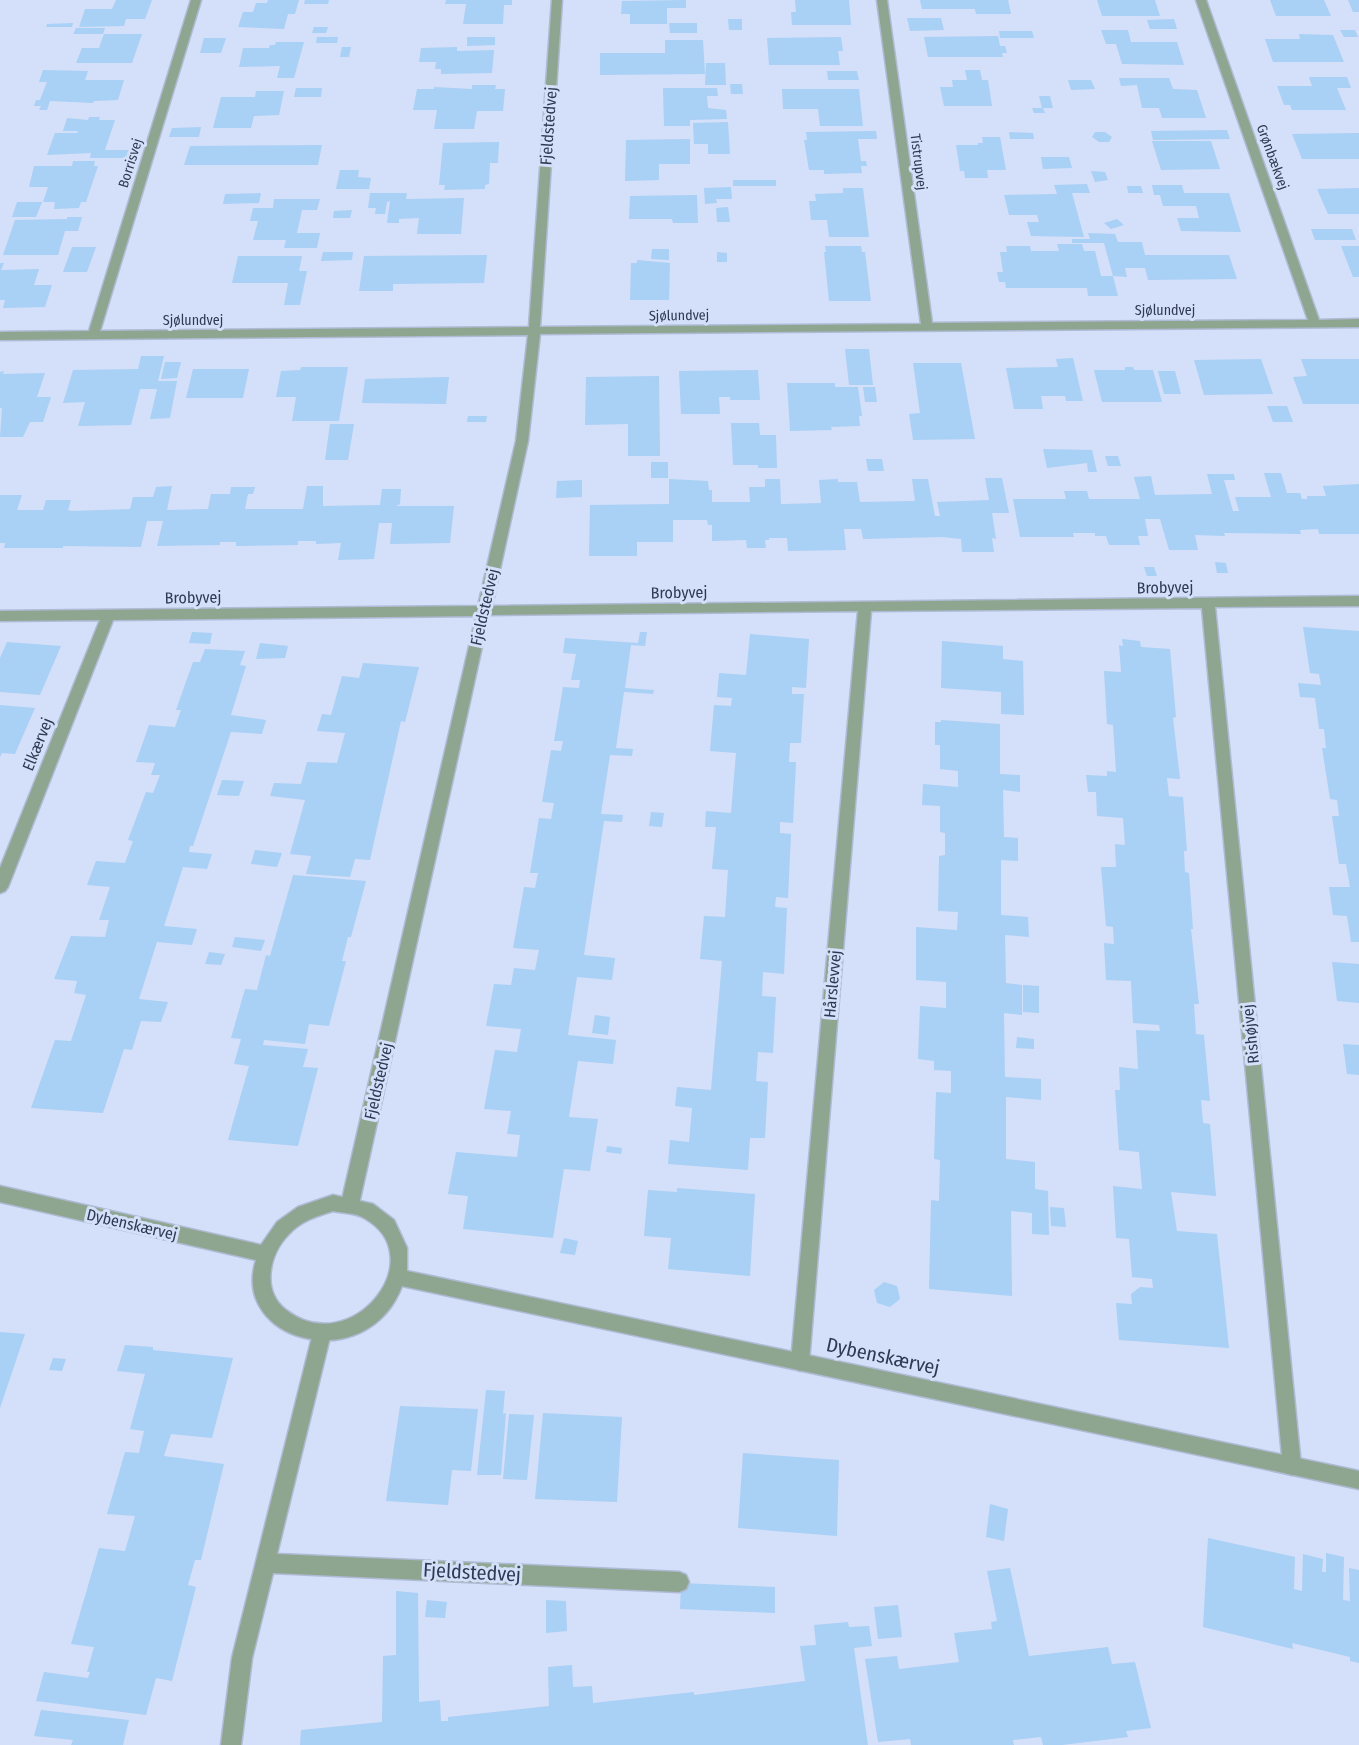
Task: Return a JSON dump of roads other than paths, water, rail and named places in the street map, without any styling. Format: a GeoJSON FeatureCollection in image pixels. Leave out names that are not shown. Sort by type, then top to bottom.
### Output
{"type":"FeatureCollection","features":[{"type":"Feature","properties":{"kind":"street","name":"Borrisvej"},"geometry":{"type":"LineString","coordinates":[[93,336],[196,0]]}},
{"type":"Feature","properties":{"kind":"street","name":"Fjeldstedvej"},"geometry":{"type":"LineString","coordinates":[[350,1204],[522,441],[534,332],[557,0]]}},
{"type":"Feature","properties":{"kind":"street","name":"Tistrupvej"},"geometry":{"type":"LineString","coordinates":[[882,0],[927,327]]}},
{"type":"Feature","properties":{"kind":"street","name":"Grønbækvej"},"geometry":{"type":"LineString","coordinates":[[1201,0],[1315,324]]}},
{"type":"Feature","properties":{"kind":"street","name":"Sjølundvej"},"geometry":{"type":"LineString","coordinates":[[0,336],[1359,323]]}},
{"type":"Feature","properties":{"kind":"street","name":"Brobyvej"},"geometry":{"type":"LineString","coordinates":[[0,616],[1359,601]]}},
{"type":"Feature","properties":{"kind":"street","name":"Rishøjvej"},"geometry":{"type":"LineString","coordinates":[[1208,603],[1292,1466]]}},
{"type":"Feature","properties":{"kind":"street","name":"Hårslevvej"},"geometry":{"type":"LineString","coordinates":[[800,1362],[865,606]]}},
{"type":"Feature","properties":{"kind":"street","name":"Elkærvej"},"geometry":{"type":"LineString","coordinates":[[0,887],[109,614]]}},
{"type":"Feature","properties":{"kind":"street","name":"Dybenskærvej"},"geometry":{"type":"LineString","coordinates":[[0,1194],[265,1254]]}},
{"type":"Feature","properties":{"kind":"street"},"geometry":{"type":"LineString","coordinates":[[350,1204],[369,1210],[385,1222],[396,1238],[400,1257],[398,1277],[392,1293],[370,1318],[355,1326],[322,1333],[304,1331],[288,1324],[275,1313],[266,1299],[261,1269],[265,1254],[272,1239],[284,1225],[299,1214],[315,1206],[350,1204]]}},
{"type":"Feature","properties":{"kind":"street","name":"Dybenskærvej"},"geometry":{"type":"LineString","coordinates":[[398,1277],[1359,1480]]}},
{"type":"Feature","properties":{"kind":"street"},"geometry":{"type":"LineString","coordinates":[[231,1745],[242,1658],[322,1333]]}},
{"type":"Feature","properties":{"kind":"street","name":"Fjeldstedvej"},"geometry":{"type":"LineString","coordinates":[[265,1563],[679,1582]]}}]}
